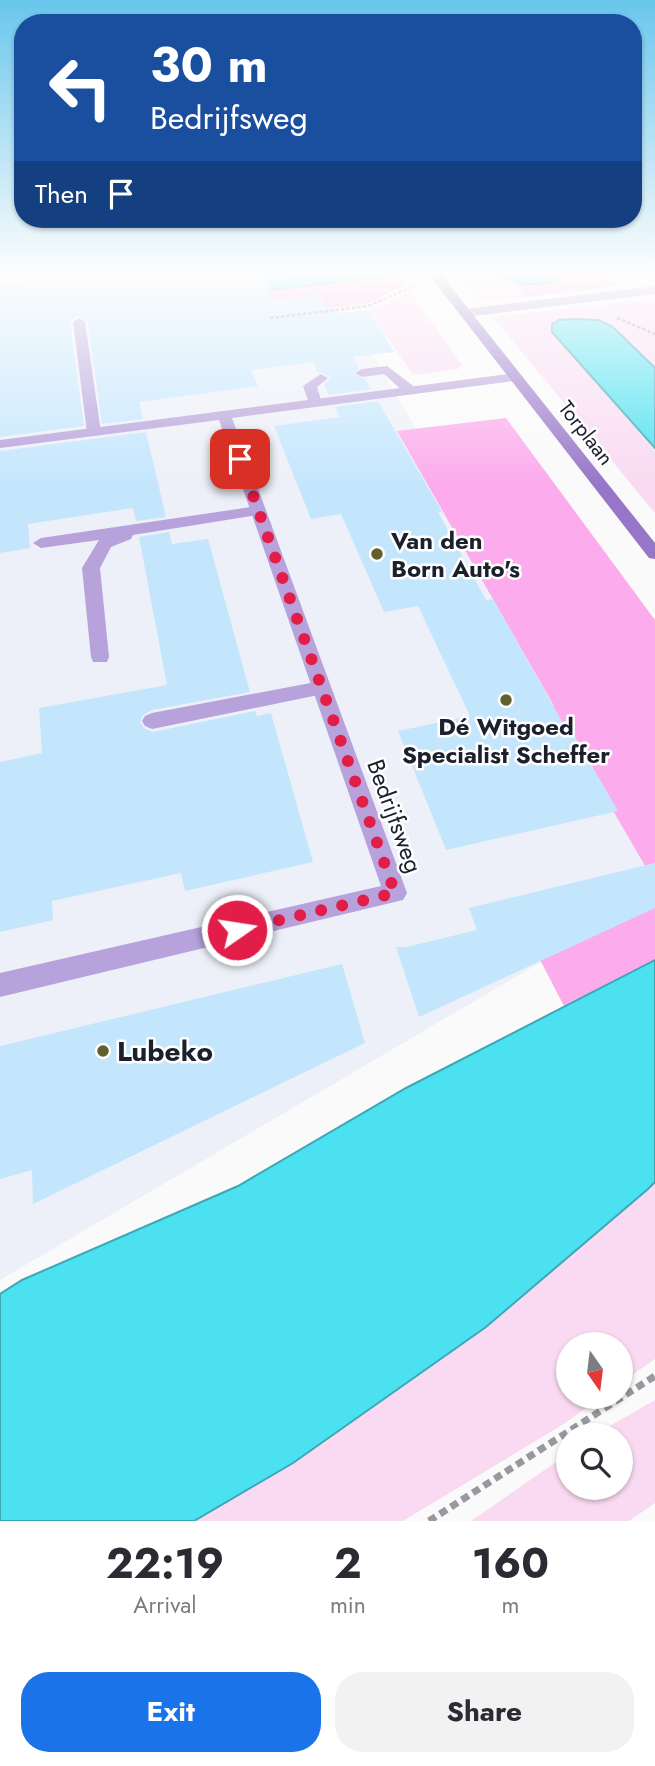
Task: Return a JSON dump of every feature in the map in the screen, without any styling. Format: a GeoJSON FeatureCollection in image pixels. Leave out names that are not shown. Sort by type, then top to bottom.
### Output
{"type":"FeatureCollection","features":[{"type":"Feature","properties":{"kind":"street"},"geometry":{"type":"LineString","coordinates":[[82,343],[94,432]]}},
{"type":"Feature","properties":{"kind":"street","name":"Torplaan"},"geometry":{"type":"LineString","coordinates":[[489,343],[655,554]]}},
{"type":"Feature","properties":{"kind":"street"},"geometry":{"type":"LineString","coordinates":[[359,368],[387,370],[411,391]]}},
{"type":"Feature","properties":{"kind":"street"},"geometry":{"type":"LineString","coordinates":[[315,403],[316,377]]}},
{"type":"Feature","properties":{"kind":"street"},"geometry":{"type":"LineString","coordinates":[[0,444],[516,377]]}},
{"type":"Feature","properties":{"kind":"street","name":"Bedrijfsweg"},"geometry":{"type":"LineString","coordinates":[[0,985],[395,893],[225,415]]}},
{"type":"Feature","properties":{"kind":"street"},"geometry":{"type":"LineString","coordinates":[[41,543],[258,511]]}},
{"type":"Feature","properties":{"kind":"street"},"geometry":{"type":"LineString","coordinates":[[100,657],[91,568],[106,543],[136,529]]}},
{"type":"Feature","properties":{"kind":"street"},"geometry":{"type":"LineString","coordinates":[[152,721],[321,688]]}},
{"type":"Feature","properties":{"kind":"path"},"geometry":{"type":"LineString","coordinates":[[429,1521],[655,1376]]}},
{"type":"Feature","properties":{"kind":"shaded area"},"geometry":{"type":"Polygon","coordinates":[[[0,343],[366,343],[437,465],[655,819],[655,895],[0,1280],[0,343]]]}},
{"type":"Feature","properties":{"kind":"shaded area"},"geometry":{"type":"Polygon","coordinates":[[[391,343],[446,343],[462,365],[458,369],[413,375],[391,343]]]}},
{"type":"Feature","properties":{"kind":"shaded area"},"geometry":{"type":"Polygon","coordinates":[[[514,343],[562,343],[655,448],[655,513],[514,343]]]}},
{"type":"Feature","properties":{"kind":"shaded area"},"geometry":{"type":"Polygon","coordinates":[[[630,343],[655,343],[655,368],[630,343]]]}},
{"type":"Feature","properties":{"kind":"shaded area"},"geometry":{"type":"Polygon","coordinates":[[[506,418],[655,620],[655,883],[572,740],[515,714],[554,706],[397,431],[506,418]]]}},
{"type":"Feature","properties":{"kind":"shaded area"},"geometry":{"type":"Polygon","coordinates":[[[655,901],[655,960],[564,1006],[536,952],[655,901]]]}},
{"type":"Feature","properties":{"kind":"shaded area"},"geometry":{"type":"Polygon","coordinates":[[[655,1182],[655,1359],[634,1374],[634,1332],[556,1332],[556,1409],[585,1409],[565,1423],[556,1423],[556,1429],[403,1521],[194,1521],[293,1463],[486,1327],[655,1182]]]}},
{"type":"Feature","properties":{"kind":"shaded area"},"geometry":{"type":"Polygon","coordinates":[[[655,1400],[655,1503],[629,1521],[471,1521],[556,1462],[556,1500],[633,1500],[633,1423],[615,1423],[655,1400]]]}},
{"type":"Feature","properties":{"kind":"water"},"geometry":{"type":"Polygon","coordinates":[[[562,343],[629,343],[655,368],[655,448],[562,343]]]}},
{"type":"Feature","properties":{"kind":"water"},"geometry":{"type":"Polygon","coordinates":[[[655,960],[655,1182],[648,1189],[486,1327],[293,1463],[194,1521],[0,1521],[0,1294],[22,1280],[238,1186],[406,1088],[655,960]]]}},
{"type":"Feature","properties":{"kind":"building"},"geometry":{"type":"Polygon","coordinates":[[[0,343],[73,343],[84,426],[0,437],[0,343]]]}},
{"type":"Feature","properties":{"kind":"building"},"geometry":{"type":"Polygon","coordinates":[[[91,343],[389,343],[395,352],[353,357],[359,368],[353,374],[365,379],[371,389],[329,395],[324,385],[331,378],[322,372],[318,373],[313,362],[251,370],[258,386],[139,402],[143,419],[102,424],[91,343]]]}},
{"type":"Feature","properties":{"kind":"building"},"geometry":{"type":"Polygon","coordinates":[[[378,401],[442,512],[438,512],[486,600],[493,599],[569,734],[573,733],[618,811],[446,850],[398,731],[470,716],[418,606],[384,612],[341,514],[311,519],[274,426],[340,417],[335,407],[378,401]]]}},
{"type":"Feature","properties":{"kind":"building"},"geometry":{"type":"Polygon","coordinates":[[[146,432],[166,517],[136,521],[133,508],[28,524],[30,548],[0,553],[0,451],[146,432]]]}},
{"type":"Feature","properties":{"kind":"building"},"geometry":{"type":"Polygon","coordinates":[[[169,532],[172,544],[208,539],[250,692],[152,710],[143,715],[140,722],[144,728],[153,732],[255,711],[257,716],[271,713],[313,862],[185,891],[181,873],[52,901],[53,920],[0,932],[0,762],[42,753],[39,708],[167,685],[139,537],[169,532]]]}},
{"type":"Feature","properties":{"kind":"building"},"geometry":{"type":"Polygon","coordinates":[[[655,863],[655,908],[419,1017],[396,947],[477,930],[469,908],[655,863]]]}},
{"type":"Feature","properties":{"kind":"building"},"geometry":{"type":"Polygon","coordinates":[[[342,964],[365,1043],[33,1204],[32,1170],[0,1179],[0,1046],[342,964]]]}},
{"type":"Feature","properties":{"kind":"place","name":"Van den Born Auto's"},"geometry":{"type":"Point","coordinates":[377,554]}},
{"type":"Feature","properties":{"kind":"place","name":"Dé Witgoed Specialist Scheffer"},"geometry":{"type":"Point","coordinates":[506,700]}},
{"type":"Feature","properties":{"kind":"place","name":"Lubeko"},"geometry":{"type":"Point","coordinates":[103,1051]}},
{"type":"Feature","properties":{"kind":"route"},"geometry":{"type":"LineString","coordinates":[[237,930],[395,893],[240,459]]}}]}
